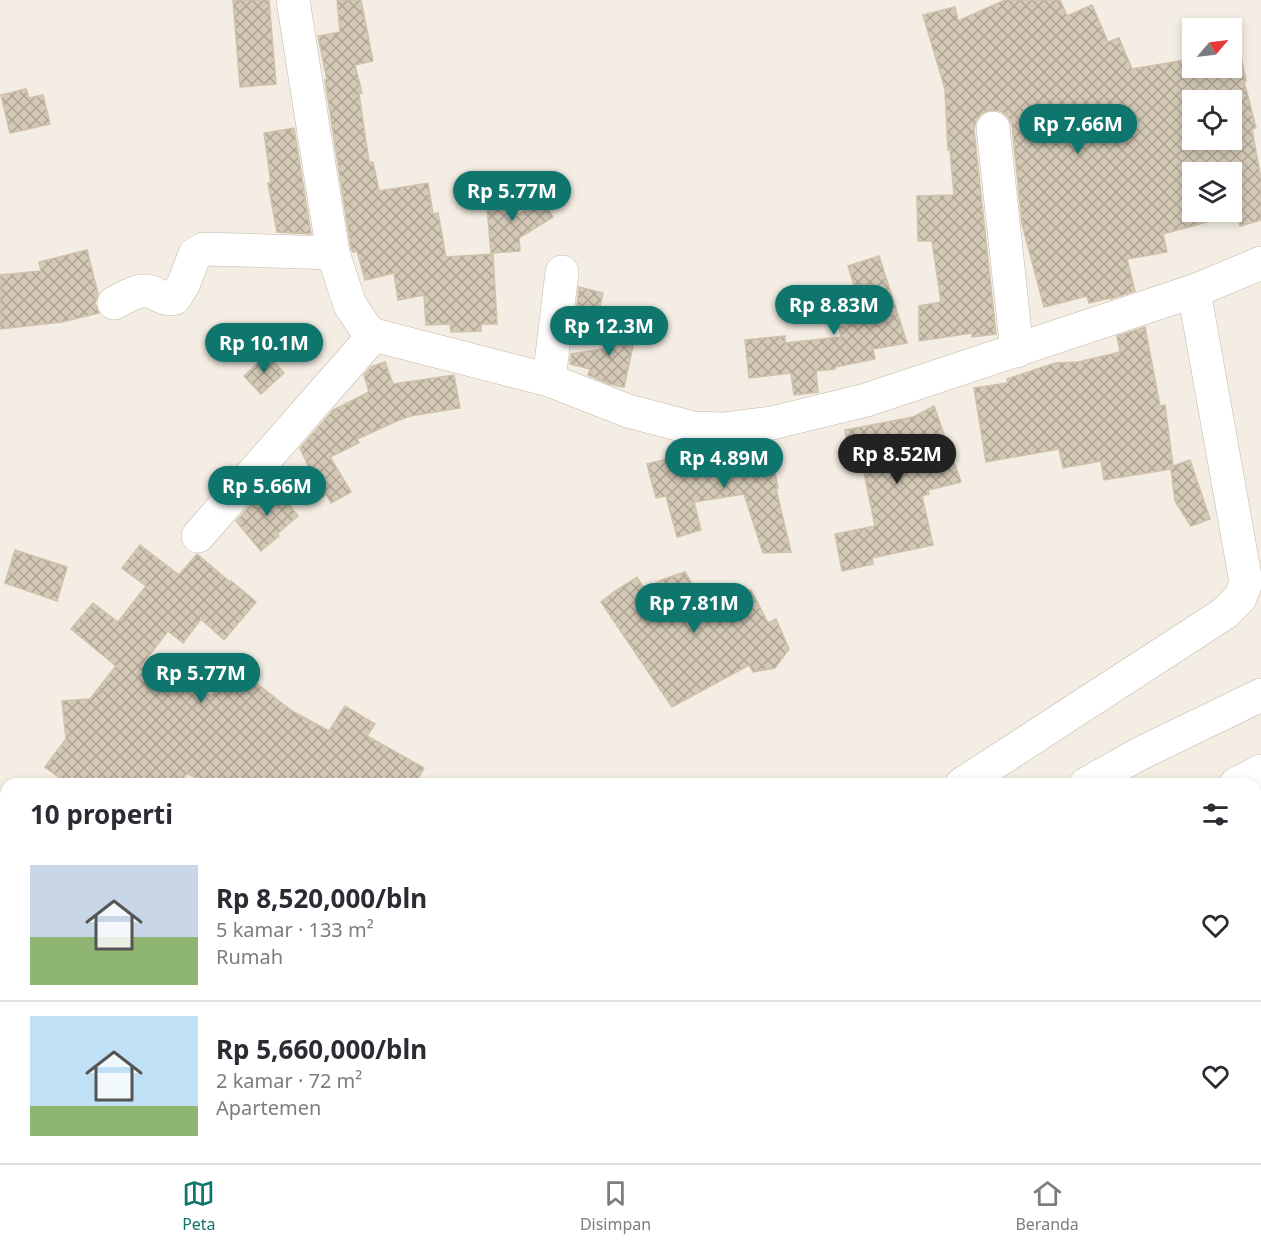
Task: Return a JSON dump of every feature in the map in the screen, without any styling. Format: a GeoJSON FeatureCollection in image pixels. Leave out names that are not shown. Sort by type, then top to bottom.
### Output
{"type":"FeatureCollection","features":[{"type":"Feature","properties":{"kind":"street"},"geometry":{"type":"LineString","coordinates":[[293,0],[333,253],[350,305],[366,329],[374,335],[549,381],[627,411],[693,428],[724,429],[772,423],[866,400],[1017,351],[1194,291],[1261,262]]}},
{"type":"Feature","properties":{"kind":"street"},"geometry":{"type":"LineString","coordinates":[[993,128],[1017,351]]}},
{"type":"Feature","properties":{"kind":"street"},"geometry":{"type":"LineString","coordinates":[[114,303],[145,290],[169,300],[175,298],[184,283],[195,254],[204,249],[333,253]]}},
{"type":"Feature","properties":{"kind":"street"},"geometry":{"type":"LineString","coordinates":[[549,381],[562,272]]}},
{"type":"Feature","properties":{"kind":"street"},"geometry":{"type":"LineString","coordinates":[[971,778],[1225,613],[1240,598],[1246,582],[1194,291]]}},
{"type":"Feature","properties":{"kind":"street"},"geometry":{"type":"LineString","coordinates":[[198,536],[374,335]]}},
{"type":"Feature","properties":{"kind":"street"},"geometry":{"type":"LineString","coordinates":[[1097,778],[1141,753],[1261,695]]}},
{"type":"Feature","properties":{"kind":"street"},"geometry":{"type":"LineString","coordinates":[[1248,778],[1261,771]]}},
{"type":"Feature","properties":{"kind":"building"},"geometry":{"type":"Polygon","coordinates":[[[233,0],[269,0],[276,84],[240,87],[233,0]]]}},
{"type":"Feature","properties":{"kind":"building"},"geometry":{"type":"Polygon","coordinates":[[[337,0],[361,0],[373,61],[355,65],[362,93],[359,94],[369,162],[373,162],[379,191],[428,183],[433,214],[438,213],[446,257],[493,254],[497,324],[481,324],[481,331],[451,332],[450,324],[426,325],[424,295],[398,300],[394,273],[365,280],[357,251],[353,252],[351,249],[325,80],[327,80],[318,36],[340,32],[337,0]]]}},
{"type":"Feature","properties":{"kind":"building"},"geometry":{"type":"Polygon","coordinates":[[[1005,0],[1060,0],[1067,16],[1092,5],[1108,42],[1119,38],[1132,69],[1182,61],[1182,78],[1242,78],[1242,62],[1246,81],[1244,81],[1256,128],[1252,129],[1261,179],[1261,220],[1240,226],[1239,222],[1242,222],[1242,162],[1182,162],[1182,222],[1207,222],[1163,234],[1167,252],[1127,259],[1135,291],[1089,303],[1087,296],[1044,307],[1022,224],[1012,125],[1001,111],[990,110],[982,113],[976,120],[974,130],[996,334],[972,337],[972,333],[919,341],[919,306],[941,302],[932,241],[918,241],[917,196],[954,195],[950,150],[948,150],[945,89],[923,15],[955,7],[958,21],[1005,0]]]}},
{"type":"Feature","properties":{"kind":"building"},"geometry":{"type":"Polygon","coordinates":[[[26,89],[29,98],[43,95],[50,124],[10,133],[1,95],[26,89]]]}},
{"type":"Feature","properties":{"kind":"building"},"geometry":{"type":"Polygon","coordinates":[[[294,128],[311,234],[277,232],[268,183],[271,183],[264,133],[294,128]]]}},
{"type":"Feature","properties":{"kind":"building"},"geometry":{"type":"Polygon","coordinates":[[[515,194],[517,215],[543,200],[553,217],[519,238],[520,251],[491,253],[486,196],[515,194]]]}},
{"type":"Feature","properties":{"kind":"building"},"geometry":{"type":"Polygon","coordinates":[[[87,250],[98,294],[95,303],[99,313],[62,322],[0,329],[0,275],[41,271],[39,262],[87,250]]]}},
{"type":"Feature","properties":{"kind":"building"},"geometry":{"type":"Polygon","coordinates":[[[879,256],[907,343],[873,349],[875,359],[835,367],[835,369],[816,371],[818,392],[794,395],[791,373],[749,378],[745,340],[785,336],[785,343],[841,337],[839,327],[865,321],[848,266],[879,256]]]}},
{"type":"Feature","properties":{"kind":"building"},"geometry":{"type":"Polygon","coordinates":[[[579,287],[603,293],[596,323],[575,324],[579,287]]]}},
{"type":"Feature","properties":{"kind":"building"},"geometry":{"type":"Polygon","coordinates":[[[605,324],[636,332],[624,387],[609,384],[588,375],[590,369],[570,364],[571,354],[608,348],[605,324]]]}},
{"type":"Feature","properties":{"kind":"building"},"geometry":{"type":"Polygon","coordinates":[[[1145,327],[1160,406],[1165,405],[1173,466],[1190,460],[1210,519],[1191,526],[1175,501],[1171,469],[1104,480],[1101,461],[1063,468],[1059,449],[986,462],[974,388],[1008,383],[1007,379],[1055,363],[1078,362],[1120,352],[1117,336],[1145,327]]]}},
{"type":"Feature","properties":{"kind":"building"},"geometry":{"type":"Polygon","coordinates":[[[267,354],[284,373],[261,394],[244,376],[267,354]]]}},
{"type":"Feature","properties":{"kind":"building"},"geometry":{"type":"Polygon","coordinates":[[[385,362],[393,384],[454,375],[460,408],[410,416],[357,439],[359,443],[330,457],[351,492],[331,503],[326,494],[323,497],[300,448],[333,410],[369,392],[364,375],[371,367],[385,362]]]}},
{"type":"Feature","properties":{"kind":"building"},"geometry":{"type":"Polygon","coordinates":[[[934,406],[961,482],[928,490],[929,494],[922,496],[933,545],[872,558],[873,564],[842,571],[835,534],[875,526],[861,458],[850,460],[845,430],[913,417],[934,406]]]}},
{"type":"Feature","properties":{"kind":"building"},"geometry":{"type":"Polygon","coordinates":[[[769,442],[778,488],[776,489],[791,552],[763,553],[744,494],[694,502],[701,530],[677,537],[666,496],[656,498],[647,464],[695,452],[769,442]]]}},
{"type":"Feature","properties":{"kind":"building"},"geometry":{"type":"Polygon","coordinates":[[[271,482],[298,516],[261,551],[236,521],[271,482]]]}},
{"type":"Feature","properties":{"kind":"building"},"geometry":{"type":"Polygon","coordinates":[[[140,545],[179,575],[197,554],[256,602],[224,640],[201,619],[183,643],[168,631],[141,666],[171,694],[187,676],[211,697],[239,657],[259,670],[252,680],[292,711],[329,731],[345,706],[375,724],[367,736],[424,768],[418,778],[196,778],[187,773],[183,778],[60,778],[45,767],[66,739],[62,701],[90,699],[116,666],[71,629],[93,603],[118,622],[146,586],[122,568],[140,545]]]}},
{"type":"Feature","properties":{"kind":"building"},"geometry":{"type":"Polygon","coordinates":[[[15,550],[67,567],[57,601],[5,583],[15,550]]]}},
{"type":"Feature","properties":{"kind":"building"},"geometry":{"type":"Polygon","coordinates":[[[685,572],[705,606],[733,589],[751,590],[768,623],[776,619],[789,649],[775,668],[753,672],[749,665],[672,707],[601,602],[637,577],[645,590],[661,580],[685,572]]]}}]}
